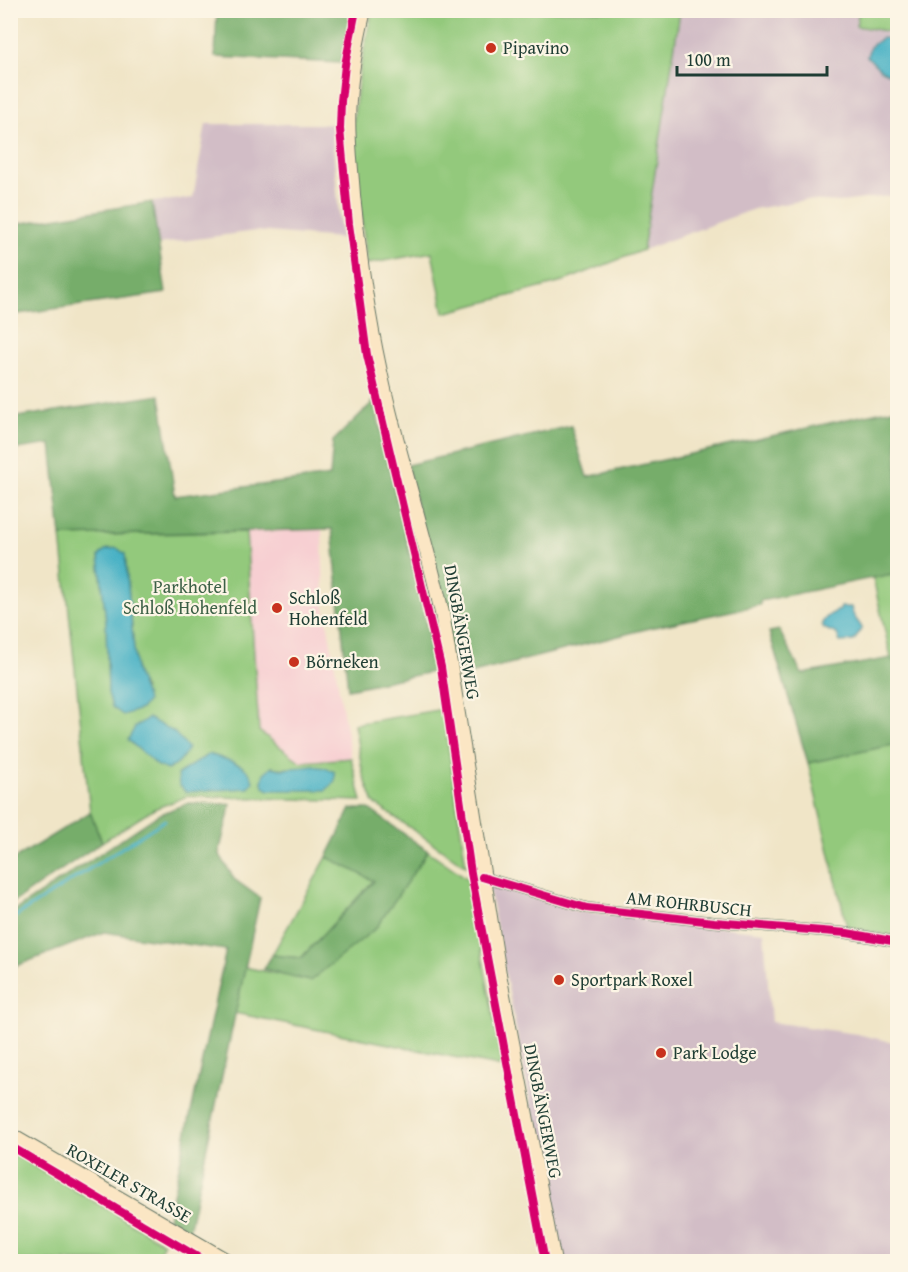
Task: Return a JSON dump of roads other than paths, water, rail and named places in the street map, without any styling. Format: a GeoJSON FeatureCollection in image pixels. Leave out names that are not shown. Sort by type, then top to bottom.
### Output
{"type":"FeatureCollection","features":[{"type":"Feature","properties":{"kind":"main road","name":"DINGBÄNGERWEG"},"geometry":{"type":"LineString","coordinates":[[364,10],[352,68],[348,102],[356,223],[379,363],[442,614],[498,974],[554,1262]]}},
{"type":"Feature","properties":{"kind":"main road","name":"ROXELER STRASSE"},"geometry":{"type":"LineString","coordinates":[[10,1135],[229,1262]]}},
{"type":"Feature","properties":{"kind":"street","name":"AM ROHRBUSCH"},"geometry":{"type":"LineString","coordinates":[[482,877],[586,908],[847,933],[897,942]]}},
{"type":"Feature","properties":{"kind":"water"},"geometry":{"type":"Polygon","coordinates":[[[882,38],[897,40],[897,74],[884,72],[867,56],[870,47],[882,38]]]}},
{"type":"Feature","properties":{"kind":"water"},"geometry":{"type":"Polygon","coordinates":[[[117,548],[125,554],[136,670],[147,702],[141,709],[123,715],[112,707],[108,693],[106,622],[99,556],[105,550],[117,548]]]}},
{"type":"Feature","properties":{"kind":"water"},"geometry":{"type":"Polygon","coordinates":[[[841,607],[851,607],[862,628],[854,641],[840,642],[837,634],[823,628],[822,623],[826,618],[840,610],[841,607]]]}},
{"type":"Feature","properties":{"kind":"water"},"geometry":{"type":"Polygon","coordinates":[[[148,718],[174,732],[188,748],[180,761],[167,770],[158,766],[128,740],[135,727],[148,718]]]}},
{"type":"Feature","properties":{"kind":"water"},"geometry":{"type":"Polygon","coordinates":[[[209,754],[242,766],[247,770],[253,782],[248,788],[186,792],[179,785],[178,774],[209,754]]]}},
{"type":"Feature","properties":{"kind":"water"},"geometry":{"type":"Polygon","coordinates":[[[314,766],[335,772],[335,781],[326,790],[269,790],[262,782],[264,773],[272,767],[281,769],[314,766]]]}},
{"type":"Feature","properties":{"kind":"waterway"},"geometry":{"type":"LineString","coordinates":[[10,920],[165,820]]}},
{"type":"Feature","properties":{"kind":"place","name":"Pipavino"},"geometry":{"type":"Point","coordinates":[491,48]}},
{"type":"Feature","properties":{"kind":"place","name":"Schloß Hohenfeld"},"geometry":{"type":"Point","coordinates":[277,608]}},
{"type":"Feature","properties":{"kind":"place","name":"Börneken"},"geometry":{"type":"Point","coordinates":[294,662]}},
{"type":"Feature","properties":{"kind":"place","name":"Sportpark Roxel"},"geometry":{"type":"Point","coordinates":[559,980]}},
{"type":"Feature","properties":{"kind":"place","name":"Park Lodge"},"geometry":{"type":"Point","coordinates":[661,1053]}},
{"type":"Feature","properties":{"kind":"park label","name":"Parkhotel Schloß Hohenfeld"},"geometry":{"type":"Point","coordinates":[190,597]}}]}
